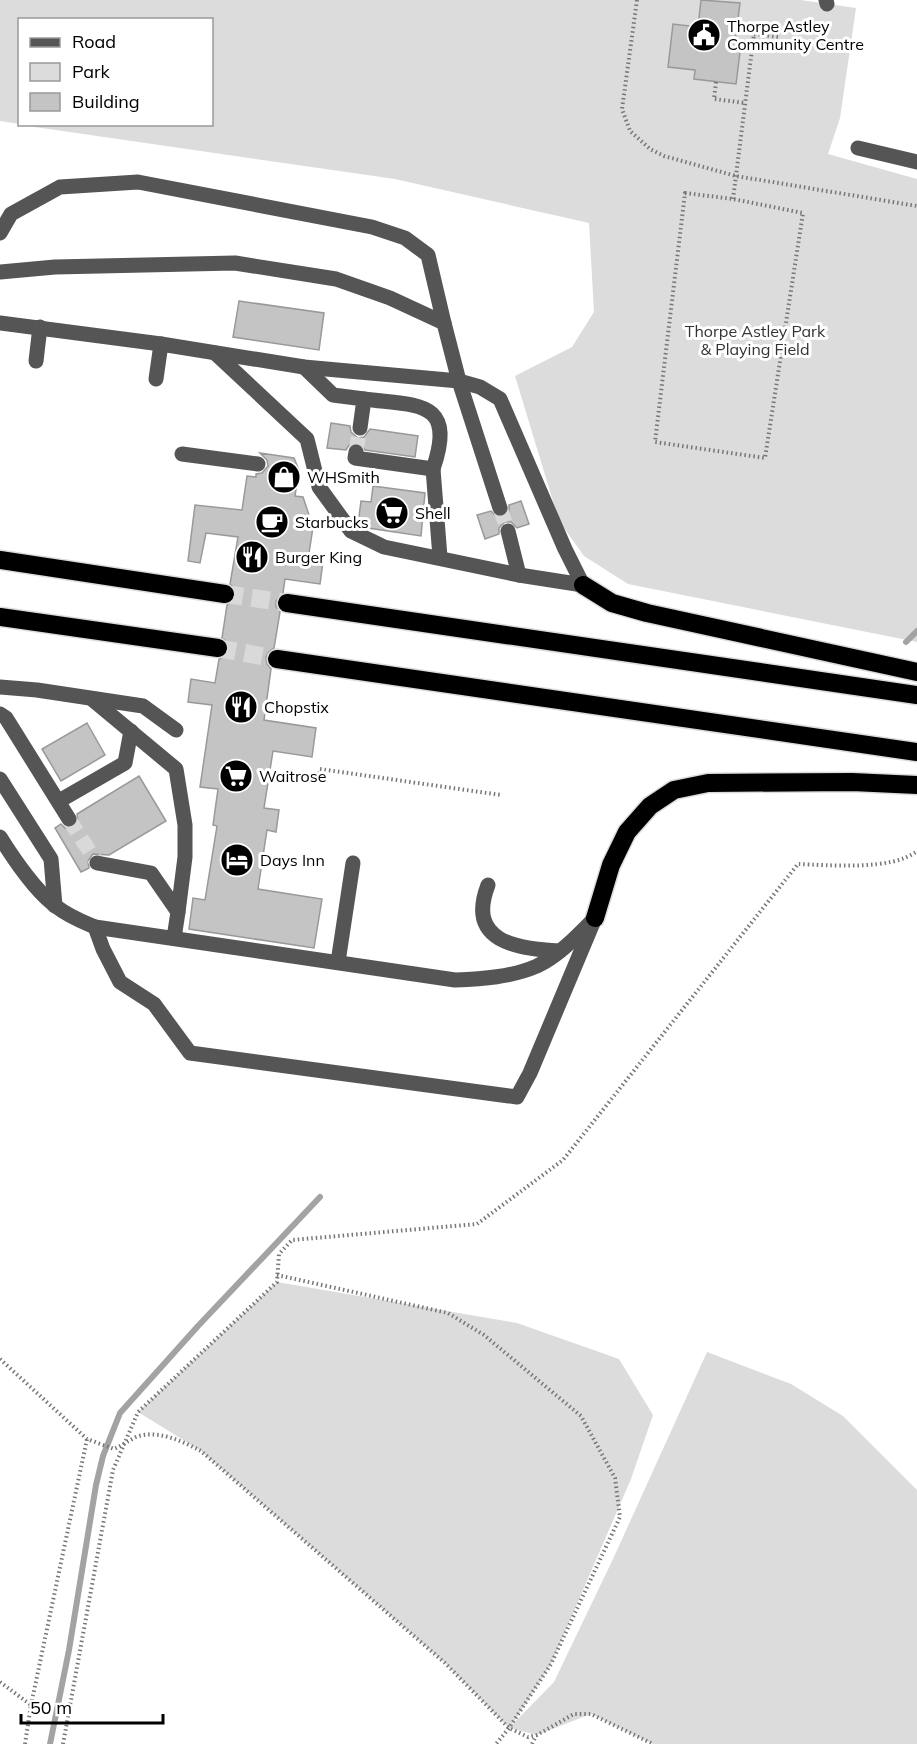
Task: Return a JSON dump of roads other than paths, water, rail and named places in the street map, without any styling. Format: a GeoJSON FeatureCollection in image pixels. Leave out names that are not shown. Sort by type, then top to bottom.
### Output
{"type":"FeatureCollection","features":[{"type":"Feature","properties":{"kind":"highway"},"geometry":{"type":"LineString","coordinates":[[0,560],[225,594]]}},
{"type":"Feature","properties":{"kind":"highway"},"geometry":{"type":"LineString","coordinates":[[583,585],[612,603],[647,613],[917,672]]}},
{"type":"Feature","properties":{"kind":"highway"},"geometry":{"type":"LineString","coordinates":[[288,603],[917,695]]}},
{"type":"Feature","properties":{"kind":"highway"},"geometry":{"type":"LineString","coordinates":[[0,616],[218,648]]}},
{"type":"Feature","properties":{"kind":"highway"},"geometry":{"type":"LineString","coordinates":[[277,659],[917,752]]}},
{"type":"Feature","properties":{"kind":"highway"},"geometry":{"type":"LineString","coordinates":[[595,918],[611,864],[627,832],[650,806],[674,790],[708,783],[852,782],[917,785]]}},
{"type":"Feature","properties":{"kind":"lane"},"geometry":{"type":"LineString","coordinates":[[858,148],[917,162]]}},
{"type":"Feature","properties":{"kind":"lane"},"geometry":{"type":"LineString","coordinates":[[0,233],[11,214],[60,187],[138,182],[361,225],[405,238],[428,255],[459,381],[500,508]]}},
{"type":"Feature","properties":{"kind":"lane"},"geometry":{"type":"LineString","coordinates":[[0,272],[55,267],[235,263],[336,279],[390,298],[444,322]]}},
{"type":"Feature","properties":{"kind":"lane"},"geometry":{"type":"LineString","coordinates":[[0,323],[161,344],[304,367],[459,381],[480,387],[500,399],[583,585]]}},
{"type":"Feature","properties":{"kind":"lane"},"geometry":{"type":"LineString","coordinates":[[36,361],[40,327]]}},
{"type":"Feature","properties":{"kind":"lane"},"geometry":{"type":"LineString","coordinates":[[156,379],[161,344]]}},
{"type":"Feature","properties":{"kind":"lane"},"geometry":{"type":"LineString","coordinates":[[215,354],[307,439],[319,487],[351,531],[384,547],[583,585]]}},
{"type":"Feature","properties":{"kind":"lane"},"geometry":{"type":"LineString","coordinates":[[304,367],[333,395],[415,405],[433,413],[441,428],[440,448],[433,469],[440,557]]}},
{"type":"Feature","properties":{"kind":"lane"},"geometry":{"type":"LineString","coordinates":[[360,428],[364,399]]}},
{"type":"Feature","properties":{"kind":"lane"},"geometry":{"type":"LineString","coordinates":[[356,452],[355,458],[433,469]]}},
{"type":"Feature","properties":{"kind":"lane"},"geometry":{"type":"LineString","coordinates":[[182,454],[258,464]]}},
{"type":"Feature","properties":{"kind":"lane"},"geometry":{"type":"LineString","coordinates":[[508,531],[519,574]]}},
{"type":"Feature","properties":{"kind":"lane"},"geometry":{"type":"LineString","coordinates":[[0,687],[37,690],[143,706],[176,730]]}},
{"type":"Feature","properties":{"kind":"lane"},"geometry":{"type":"LineString","coordinates":[[93,700],[176,769],[185,825],[185,857],[174,938]]}},
{"type":"Feature","properties":{"kind":"lane"},"geometry":{"type":"LineString","coordinates":[[0,714],[6,718],[69,819]]}},
{"type":"Feature","properties":{"kind":"lane"},"geometry":{"type":"LineString","coordinates":[[59,801],[125,763],[131,731]]}},
{"type":"Feature","properties":{"kind":"lane"},"geometry":{"type":"LineString","coordinates":[[0,779],[51,859],[55,906]]}},
{"type":"Feature","properties":{"kind":"lane"},"geometry":{"type":"LineString","coordinates":[[0,837],[27,875],[55,906],[73,918],[95,927],[455,980],[483,979],[538,966],[560,951],[595,918]]}},
{"type":"Feature","properties":{"kind":"lane"},"geometry":{"type":"LineString","coordinates":[[97,863],[151,873],[178,912]]}},
{"type":"Feature","properties":{"kind":"lane"},"geometry":{"type":"LineString","coordinates":[[338,962],[353,863]]}},
{"type":"Feature","properties":{"kind":"lane"},"geometry":{"type":"LineString","coordinates":[[488,885],[482,900],[482,915],[496,938],[505,943],[534,950],[560,951]]}},
{"type":"Feature","properties":{"kind":"lane"},"geometry":{"type":"LineString","coordinates":[[95,927],[103,950],[120,982],[154,1004],[190,1053],[517,1097],[530,1073],[595,918]]}},
{"type":"Feature","properties":{"kind":"waterway"},"geometry":{"type":"LineString","coordinates":[[906,642],[917,631]]}},
{"type":"Feature","properties":{"kind":"waterway"},"geometry":{"type":"LineString","coordinates":[[50,1744],[69,1650],[96,1485],[103,1456],[120,1413],[198,1326],[320,1197]]}},
{"type":"Feature","properties":{"kind":"tunnel"},"geometry":{"type":"LineString","coordinates":[[356,452],[360,428]]}},
{"type":"Feature","properties":{"kind":"tunnel"},"geometry":{"type":"LineString","coordinates":[[500,508],[508,531]]}},
{"type":"Feature","properties":{"kind":"tunnel"},"geometry":{"type":"LineString","coordinates":[[225,594],[287,603]]}},
{"type":"Feature","properties":{"kind":"tunnel"},"geometry":{"type":"LineString","coordinates":[[218,648],[277,659]]}},
{"type":"Feature","properties":{"kind":"tunnel"},"geometry":{"type":"LineString","coordinates":[[69,819],[97,863]]}},
{"type":"Feature","properties":{"kind":"place","name":"Thorpe Astley Community Centre"},"geometry":{"type":"Point","coordinates":[704,35]}},
{"type":"Feature","properties":{"kind":"place","name":"WHSmith"},"geometry":{"type":"Point","coordinates":[284,477]}},
{"type":"Feature","properties":{"kind":"place","name":"Shell"},"geometry":{"type":"Point","coordinates":[392,513]}},
{"type":"Feature","properties":{"kind":"place","name":"Starbucks"},"geometry":{"type":"Point","coordinates":[272,522]}},
{"type":"Feature","properties":{"kind":"place","name":"Burger King"},"geometry":{"type":"Point","coordinates":[252,557]}},
{"type":"Feature","properties":{"kind":"place","name":"Chopstix"},"geometry":{"type":"Point","coordinates":[241,707]}},
{"type":"Feature","properties":{"kind":"place","name":"Waitrose"},"geometry":{"type":"Point","coordinates":[236,776]}},
{"type":"Feature","properties":{"kind":"place","name":"Days Inn"},"geometry":{"type":"Point","coordinates":[237,860]}},
{"type":"Feature","properties":{"kind":"park label","name":"Thorpe Astley Park & Playing Field"},"geometry":{"type":"Point","coordinates":[755,340]}}]}
